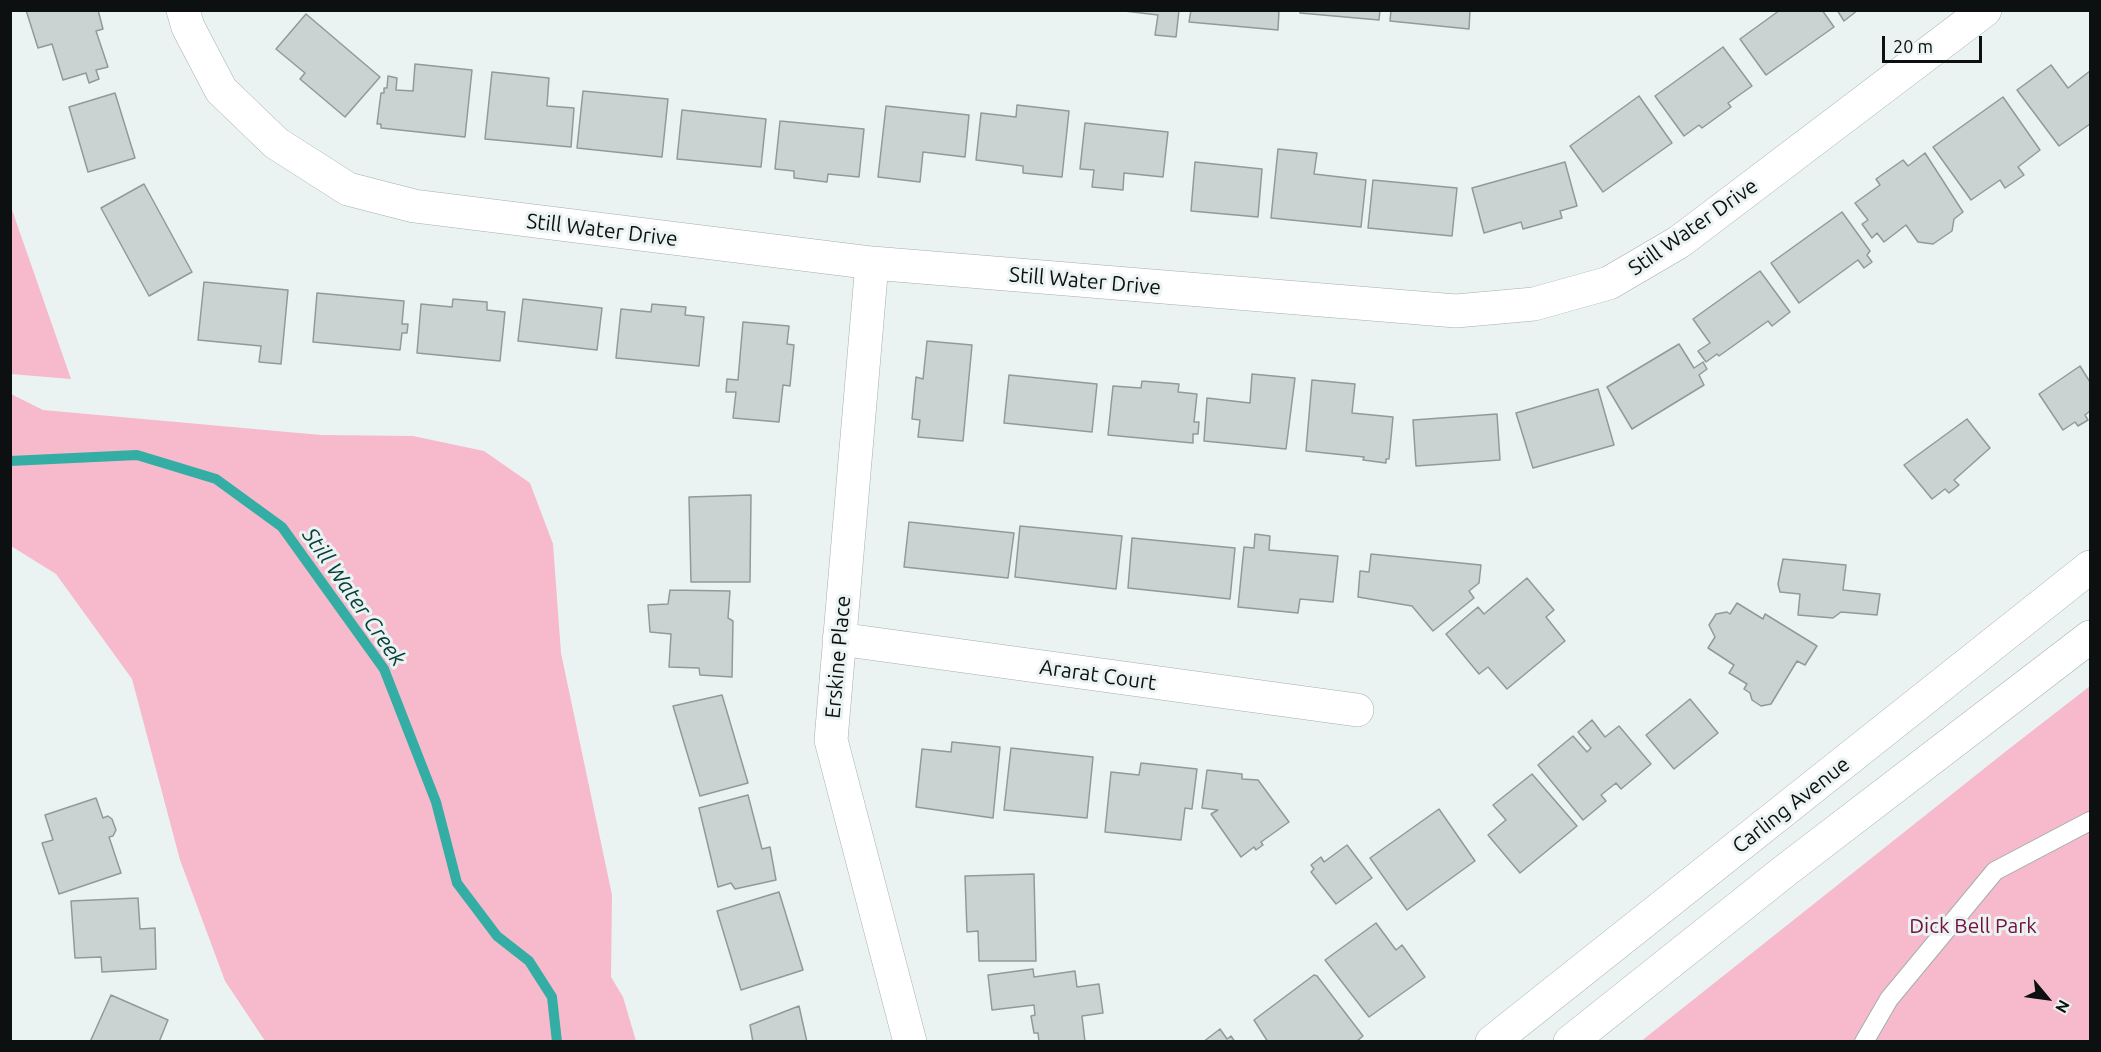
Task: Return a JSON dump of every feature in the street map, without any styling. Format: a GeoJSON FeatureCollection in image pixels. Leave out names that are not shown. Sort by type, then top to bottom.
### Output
{"type":"FeatureCollection","features":[{"type":"Feature","properties":{"kind":"street","name":"Still Water Drive"},"geometry":{"type":"LineString","coordinates":[[183,10],[188,27],[221,90],[276,143],[348,189],[414,206],[872,263],[1456,311],[1534,304],[1609,283],[1679,242],[1985,10]]}},
{"type":"Feature","properties":{"kind":"street","name":"Erskine Place"},"geometry":{"type":"LineString","coordinates":[[872,263],[831,740],[910,1041]]}},
{"type":"Feature","properties":{"kind":"street","name":"Carling Avenue"},"geometry":{"type":"LineString","coordinates":[[1492,1041],[2091,567]]}},
{"type":"Feature","properties":{"kind":"street"},"geometry":{"type":"LineString","coordinates":[[1570,1041],[2091,637]]}},
{"type":"Feature","properties":{"kind":"street","name":"Ararat Court"},"geometry":{"type":"LineString","coordinates":[[839,639],[1357,710]]}},
{"type":"Feature","properties":{"kind":"lane"},"geometry":{"type":"LineString","coordinates":[[1864,1041],[1889,999],[1995,871],[2091,821]]}},
{"type":"Feature","properties":{"kind":"green space"},"geometry":{"type":"Polygon","coordinates":[[[11,207],[71,379],[11,374],[11,207]]]}},
{"type":"Feature","properties":{"kind":"green space"},"geometry":{"type":"Polygon","coordinates":[[[11,394],[43,410],[321,435],[413,436],[484,451],[530,483],[553,544],[561,653],[612,895],[611,977],[623,997],[636,1041],[265,1041],[225,981],[180,860],[132,679],[56,574],[11,546],[11,394]]]}},
{"type":"Feature","properties":{"kind":"green space","name":"Dick Bell Park"},"geometry":{"type":"Polygon","coordinates":[[[2090,686],[2090,1041],[1640,1042],[2005,752],[2090,686]]]}},
{"type":"Feature","properties":{"kind":"building"},"geometry":{"type":"Polygon","coordinates":[[[26,10],[98,10],[103,29],[96,31],[108,67],[96,70],[99,79],[89,83],[86,73],[63,80],[52,44],[38,48],[26,10]]]}},
{"type":"Feature","properties":{"kind":"building"},"geometry":{"type":"Polygon","coordinates":[[[1116,10],[1179,10],[1176,37],[1155,35],[1158,15],[1116,10]]]}},
{"type":"Feature","properties":{"kind":"building"},"geometry":{"type":"Polygon","coordinates":[[[1191,10],[1279,10],[1278,30],[1189,22],[1191,10]]]}},
{"type":"Feature","properties":{"kind":"building"},"geometry":{"type":"Polygon","coordinates":[[[1300,10],[1380,10],[1379,20],[1300,13],[1300,10]]]}},
{"type":"Feature","properties":{"kind":"building"},"geometry":{"type":"Polygon","coordinates":[[[1391,10],[1470,10],[1469,29],[1390,21],[1391,10]]]}},
{"type":"Feature","properties":{"kind":"building"},"geometry":{"type":"Polygon","coordinates":[[[1780,10],[1822,10],[1834,27],[1766,75],[1740,39],[1780,10]]]}},
{"type":"Feature","properties":{"kind":"building"},"geometry":{"type":"Polygon","coordinates":[[[1837,10],[1858,10],[1844,21],[1837,10]]]}},
{"type":"Feature","properties":{"kind":"building"},"geometry":{"type":"Polygon","coordinates":[[[306,14],[380,77],[345,117],[300,79],[305,73],[276,49],[306,14]]]}},
{"type":"Feature","properties":{"kind":"building"},"geometry":{"type":"Polygon","coordinates":[[[1723,47],[1752,86],[1728,103],[1731,107],[1702,128],[1699,125],[1684,136],[1655,96],[1723,47]]]}},
{"type":"Feature","properties":{"kind":"building"},"geometry":{"type":"Polygon","coordinates":[[[415,64],[472,70],[465,137],[381,128],[381,124],[377,124],[381,93],[384,93],[384,88],[387,88],[388,76],[397,78],[396,90],[413,91],[415,64]]]}},
{"type":"Feature","properties":{"kind":"building"},"geometry":{"type":"Polygon","coordinates":[[[2051,65],[2068,88],[2090,71],[2090,124],[2059,146],[2017,90],[2051,65]]]}},
{"type":"Feature","properties":{"kind":"building"},"geometry":{"type":"Polygon","coordinates":[[[492,72],[549,78],[547,106],[574,108],[571,147],[485,139],[492,72]]]}},
{"type":"Feature","properties":{"kind":"building"},"geometry":{"type":"Polygon","coordinates":[[[583,91],[668,99],[662,157],[577,148],[583,91]]]}},
{"type":"Feature","properties":{"kind":"building"},"geometry":{"type":"Polygon","coordinates":[[[115,93],[135,158],[88,172],[69,107],[115,93]]]}},
{"type":"Feature","properties":{"kind":"building"},"geometry":{"type":"Polygon","coordinates":[[[1639,96],[1672,143],[1603,192],[1570,146],[1639,96]]]}},
{"type":"Feature","properties":{"kind":"building"},"geometry":{"type":"Polygon","coordinates":[[[2003,97],[2040,150],[2018,167],[2024,175],[2005,188],[2000,180],[1971,200],[1933,147],[2003,97]]]}},
{"type":"Feature","properties":{"kind":"building"},"geometry":{"type":"Polygon","coordinates":[[[1017,105],[1069,111],[1062,177],[1023,173],[1023,166],[976,160],[981,113],[1016,117],[1017,105]]]}},
{"type":"Feature","properties":{"kind":"building"},"geometry":{"type":"Polygon","coordinates":[[[886,106],[969,115],[965,157],[923,152],[920,182],[878,177],[886,106]]]}},
{"type":"Feature","properties":{"kind":"building"},"geometry":{"type":"Polygon","coordinates":[[[682,110],[766,119],[761,167],[677,159],[682,110]]]}},
{"type":"Feature","properties":{"kind":"building"},"geometry":{"type":"Polygon","coordinates":[[[780,121],[864,129],[859,177],[828,174],[827,182],[794,178],[794,171],[775,169],[780,121]]]}},
{"type":"Feature","properties":{"kind":"building"},"geometry":{"type":"Polygon","coordinates":[[[1085,123],[1168,132],[1163,177],[1124,173],[1123,190],[1092,187],[1094,170],[1080,169],[1085,123]]]}},
{"type":"Feature","properties":{"kind":"building"},"geometry":{"type":"Polygon","coordinates":[[[1278,149],[1317,153],[1314,174],[1366,180],[1361,227],[1271,218],[1278,149]]]}},
{"type":"Feature","properties":{"kind":"building"},"geometry":{"type":"Polygon","coordinates":[[[1925,153],[1963,212],[1954,219],[1952,231],[1933,244],[1918,242],[1906,225],[1884,242],[1877,233],[1872,238],[1862,224],[1868,220],[1855,203],[1880,185],[1876,179],[1903,160],[1908,166],[1925,153]]]}},
{"type":"Feature","properties":{"kind":"building"},"geometry":{"type":"Polygon","coordinates":[[[1195,162],[1262,169],[1258,217],[1191,211],[1195,162]]]}},
{"type":"Feature","properties":{"kind":"building"},"geometry":{"type":"Polygon","coordinates":[[[1565,162],[1577,206],[1560,211],[1562,218],[1523,229],[1521,222],[1484,233],[1472,188],[1565,162]]]}},
{"type":"Feature","properties":{"kind":"building"},"geometry":{"type":"Polygon","coordinates":[[[1373,180],[1457,188],[1452,236],[1368,228],[1373,180]]]}},
{"type":"Feature","properties":{"kind":"building"},"geometry":{"type":"Polygon","coordinates":[[[144,184],[192,272],[149,296],[101,208],[144,184]]]}},
{"type":"Feature","properties":{"kind":"building"},"geometry":{"type":"Polygon","coordinates":[[[1842,212],[1870,251],[1867,255],[1872,262],[1864,268],[1858,260],[1799,303],[1771,263],[1842,212]]]}},
{"type":"Feature","properties":{"kind":"building"},"geometry":{"type":"Polygon","coordinates":[[[1760,271],[1790,312],[1772,326],[1768,321],[1719,356],[1717,354],[1706,362],[1698,351],[1710,343],[1693,319],[1760,271]]]}},
{"type":"Feature","properties":{"kind":"building"},"geometry":{"type":"Polygon","coordinates":[[[204,282],[288,290],[281,364],[259,362],[261,346],[198,340],[204,282]]]}},
{"type":"Feature","properties":{"kind":"building"},"geometry":{"type":"Polygon","coordinates":[[[317,293],[404,301],[402,324],[408,324],[407,333],[402,333],[400,350],[313,342],[317,293]]]}},
{"type":"Feature","properties":{"kind":"building"},"geometry":{"type":"Polygon","coordinates":[[[453,299],[487,302],[487,310],[505,312],[500,361],[417,353],[421,304],[452,307],[453,299]]]}},
{"type":"Feature","properties":{"kind":"building"},"geometry":{"type":"Polygon","coordinates":[[[523,299],[602,308],[597,350],[518,341],[523,299]]]}},
{"type":"Feature","properties":{"kind":"building"},"geometry":{"type":"Polygon","coordinates":[[[652,304],[686,307],[685,315],[704,317],[699,366],[616,358],[621,309],[651,312],[652,304]]]}},
{"type":"Feature","properties":{"kind":"building"},"geometry":{"type":"Polygon","coordinates":[[[743,322],[789,326],[787,344],[794,345],[790,386],[783,385],[779,422],[733,418],[736,392],[726,392],[727,379],[738,380],[743,322]]]}},
{"type":"Feature","properties":{"kind":"building"},"geometry":{"type":"Polygon","coordinates":[[[927,341],[972,345],[963,441],[918,437],[920,420],[912,419],[916,377],[923,379],[927,341]]]}},
{"type":"Feature","properties":{"kind":"building"},"geometry":{"type":"Polygon","coordinates":[[[1679,344],[1694,368],[1703,362],[1707,369],[1699,375],[1704,385],[1632,429],[1607,387],[1679,344]]]}},
{"type":"Feature","properties":{"kind":"building"},"geometry":{"type":"Polygon","coordinates":[[[2080,366],[2090,382],[2090,411],[2085,415],[2088,420],[2078,426],[2075,422],[2063,430],[2039,394],[2080,366]]]}},
{"type":"Feature","properties":{"kind":"building"},"geometry":{"type":"Polygon","coordinates":[[[1252,374],[1295,378],[1286,449],[1204,441],[1207,398],[1250,403],[1252,374]]]}},
{"type":"Feature","properties":{"kind":"building"},"geometry":{"type":"Polygon","coordinates":[[[1009,375],[1097,384],[1092,432],[1004,423],[1009,375]]]}},
{"type":"Feature","properties":{"kind":"building"},"geometry":{"type":"Polygon","coordinates":[[[1312,380],[1355,384],[1352,413],[1393,417],[1389,459],[1386,459],[1386,463],[1363,460],[1364,457],[1306,451],[1312,380]]]}},
{"type":"Feature","properties":{"kind":"building"},"geometry":{"type":"Polygon","coordinates":[[[1142,381],[1179,384],[1178,392],[1197,394],[1194,422],[1199,422],[1198,434],[1193,434],[1193,443],[1108,435],[1113,386],[1141,388],[1142,381]]]}},
{"type":"Feature","properties":{"kind":"building"},"geometry":{"type":"Polygon","coordinates":[[[1598,389],[1614,445],[1533,468],[1516,413],[1598,389]]]}},
{"type":"Feature","properties":{"kind":"building"},"geometry":{"type":"Polygon","coordinates":[[[1497,414],[1500,460],[1416,466],[1413,420],[1497,414]]]}},
{"type":"Feature","properties":{"kind":"building"},"geometry":{"type":"Polygon","coordinates":[[[1967,419],[1990,448],[1954,480],[1959,485],[1949,493],[1945,489],[1932,499],[1904,465],[1967,419]]]}},
{"type":"Feature","properties":{"kind":"building"},"geometry":{"type":"Polygon","coordinates":[[[751,495],[750,582],[691,582],[689,497],[751,495]]]}},
{"type":"Feature","properties":{"kind":"building"},"geometry":{"type":"Polygon","coordinates":[[[909,522],[1014,533],[1008,578],[904,567],[909,522]]]}},
{"type":"Feature","properties":{"kind":"building"},"geometry":{"type":"Polygon","coordinates":[[[1020,526],[1122,536],[1116,589],[1015,577],[1020,526]]]}},
{"type":"Feature","properties":{"kind":"building"},"geometry":{"type":"Polygon","coordinates":[[[1255,534],[1270,536],[1269,550],[1338,556],[1333,602],[1300,599],[1298,613],[1238,607],[1244,547],[1254,548],[1255,534]]]}},
{"type":"Feature","properties":{"kind":"building"},"geometry":{"type":"Polygon","coordinates":[[[1132,538],[1235,548],[1230,599],[1128,588],[1132,538]]]}},
{"type":"Feature","properties":{"kind":"building"},"geometry":{"type":"Polygon","coordinates":[[[1371,554],[1481,565],[1479,583],[1469,591],[1474,598],[1433,631],[1412,606],[1358,597],[1360,571],[1369,572],[1371,554]]]}},
{"type":"Feature","properties":{"kind":"building"},"geometry":{"type":"Polygon","coordinates":[[[1783,559],[1846,565],[1843,590],[1880,594],[1877,615],[1841,612],[1833,618],[1798,615],[1800,594],[1780,592],[1778,584],[1783,559]]]}},
{"type":"Feature","properties":{"kind":"building"},"geometry":{"type":"Polygon","coordinates":[[[1527,578],[1554,610],[1546,617],[1565,641],[1507,689],[1488,667],[1479,674],[1446,634],[1478,607],[1484,614],[1527,578]]]}},
{"type":"Feature","properties":{"kind":"building"},"geometry":{"type":"Polygon","coordinates":[[[670,590],[730,591],[728,618],[733,621],[732,677],[700,675],[699,668],[669,667],[671,634],[650,632],[648,605],[668,604],[670,590]]]}},
{"type":"Feature","properties":{"kind":"building"},"geometry":{"type":"Polygon","coordinates":[[[1737,603],[1763,619],[1765,614],[1817,646],[1805,665],[1797,661],[1771,704],[1761,706],[1752,700],[1750,693],[1744,689],[1747,684],[1729,673],[1734,665],[1708,648],[1715,637],[1709,625],[1716,614],[1727,612],[1730,614],[1737,603]]]}},
{"type":"Feature","properties":{"kind":"building"},"geometry":{"type":"Polygon","coordinates":[[[722,695],[748,783],[700,796],[673,706],[722,695]]]}},
{"type":"Feature","properties":{"kind":"building"},"geometry":{"type":"Polygon","coordinates":[[[1690,699],[1718,733],[1674,769],[1646,735],[1690,699]]]}},
{"type":"Feature","properties":{"kind":"building"},"geometry":{"type":"Polygon","coordinates":[[[1592,720],[1605,737],[1619,726],[1651,764],[1621,789],[1616,783],[1601,795],[1606,801],[1583,820],[1538,765],[1573,736],[1587,752],[1591,748],[1578,732],[1592,720]]]}},
{"type":"Feature","properties":{"kind":"building"},"geometry":{"type":"Polygon","coordinates":[[[952,742],[1000,747],[993,818],[916,807],[922,749],[951,752],[952,742]]]}},
{"type":"Feature","properties":{"kind":"building"},"geometry":{"type":"Polygon","coordinates":[[[1011,748],[1093,757],[1087,818],[1004,810],[1011,748]]]}},
{"type":"Feature","properties":{"kind":"building"},"geometry":{"type":"Polygon","coordinates":[[[1141,763],[1197,769],[1192,809],[1185,808],[1181,840],[1105,832],[1111,772],[1139,775],[1141,763]]]}},
{"type":"Feature","properties":{"kind":"building"},"geometry":{"type":"Polygon","coordinates":[[[1207,770],[1242,774],[1242,779],[1258,780],[1289,822],[1261,842],[1263,845],[1256,850],[1254,847],[1241,857],[1211,814],[1218,810],[1202,808],[1207,770]]]}},
{"type":"Feature","properties":{"kind":"building"},"geometry":{"type":"Polygon","coordinates":[[[1532,774],[1577,826],[1520,873],[1488,835],[1506,820],[1493,805],[1532,774]]]}},
{"type":"Feature","properties":{"kind":"building"},"geometry":{"type":"Polygon","coordinates":[[[748,795],[762,849],[770,847],[776,880],[735,889],[731,883],[718,887],[699,808],[748,795]]]}},
{"type":"Feature","properties":{"kind":"building"},"geometry":{"type":"Polygon","coordinates":[[[96,798],[103,818],[108,816],[112,819],[116,830],[113,836],[109,837],[121,873],[59,894],[42,843],[53,840],[45,815],[96,798]]]}},
{"type":"Feature","properties":{"kind":"building"},"geometry":{"type":"Polygon","coordinates":[[[1439,809],[1475,861],[1407,910],[1370,858],[1439,809]]]}},
{"type":"Feature","properties":{"kind":"building"},"geometry":{"type":"Polygon","coordinates":[[[1347,845],[1372,878],[1336,904],[1311,872],[1314,869],[1311,865],[1321,857],[1324,862],[1347,845]]]}},
{"type":"Feature","properties":{"kind":"building"},"geometry":{"type":"Polygon","coordinates":[[[1034,874],[1036,961],[979,961],[978,931],[967,932],[965,876],[1034,874]]]}},
{"type":"Feature","properties":{"kind":"building"},"geometry":{"type":"Polygon","coordinates":[[[779,892],[803,970],[741,990],[717,911],[779,892]]]}},
{"type":"Feature","properties":{"kind":"building"},"geometry":{"type":"Polygon","coordinates":[[[138,898],[140,929],[155,928],[156,969],[102,972],[101,957],[75,958],[71,901],[138,898]]]}},
{"type":"Feature","properties":{"kind":"building"},"geometry":{"type":"Polygon","coordinates":[[[1376,923],[1396,950],[1402,945],[1425,977],[1369,1017],[1325,960],[1376,923]]]}},
{"type":"Feature","properties":{"kind":"building"},"geometry":{"type":"Polygon","coordinates":[[[1033,969],[1034,977],[1075,971],[1077,987],[1099,984],[1103,1013],[1082,1016],[1085,1042],[1039,1042],[1038,1033],[1034,1033],[1031,1016],[1035,1015],[1034,1005],[992,1010],[988,975],[1033,969]]]}},
{"type":"Feature","properties":{"kind":"building"},"geometry":{"type":"Polygon","coordinates":[[[1314,975],[1363,1036],[1356,1042],[1268,1042],[1254,1020],[1314,975]]]}},
{"type":"Feature","properties":{"kind":"building"},"geometry":{"type":"Polygon","coordinates":[[[111,995],[168,1020],[159,1042],[90,1042],[111,995]]]}},
{"type":"Feature","properties":{"kind":"building"},"geometry":{"type":"Polygon","coordinates":[[[799,1006],[807,1042],[753,1042],[750,1025],[799,1006]]]}},
{"type":"Feature","properties":{"kind":"building"},"geometry":{"type":"Polygon","coordinates":[[[1220,1029],[1227,1039],[1231,1036],[1235,1042],[1203,1042],[1220,1029]]]}},
{"type":"Feature","properties":{"kind":"waterway","name":"Still Water Creek"},"geometry":{"type":"LineString","coordinates":[[10,461],[137,455],[216,479],[282,527],[384,669],[436,802],[457,883],[497,936],[529,961],[552,997],[557,1042]]}}]}
